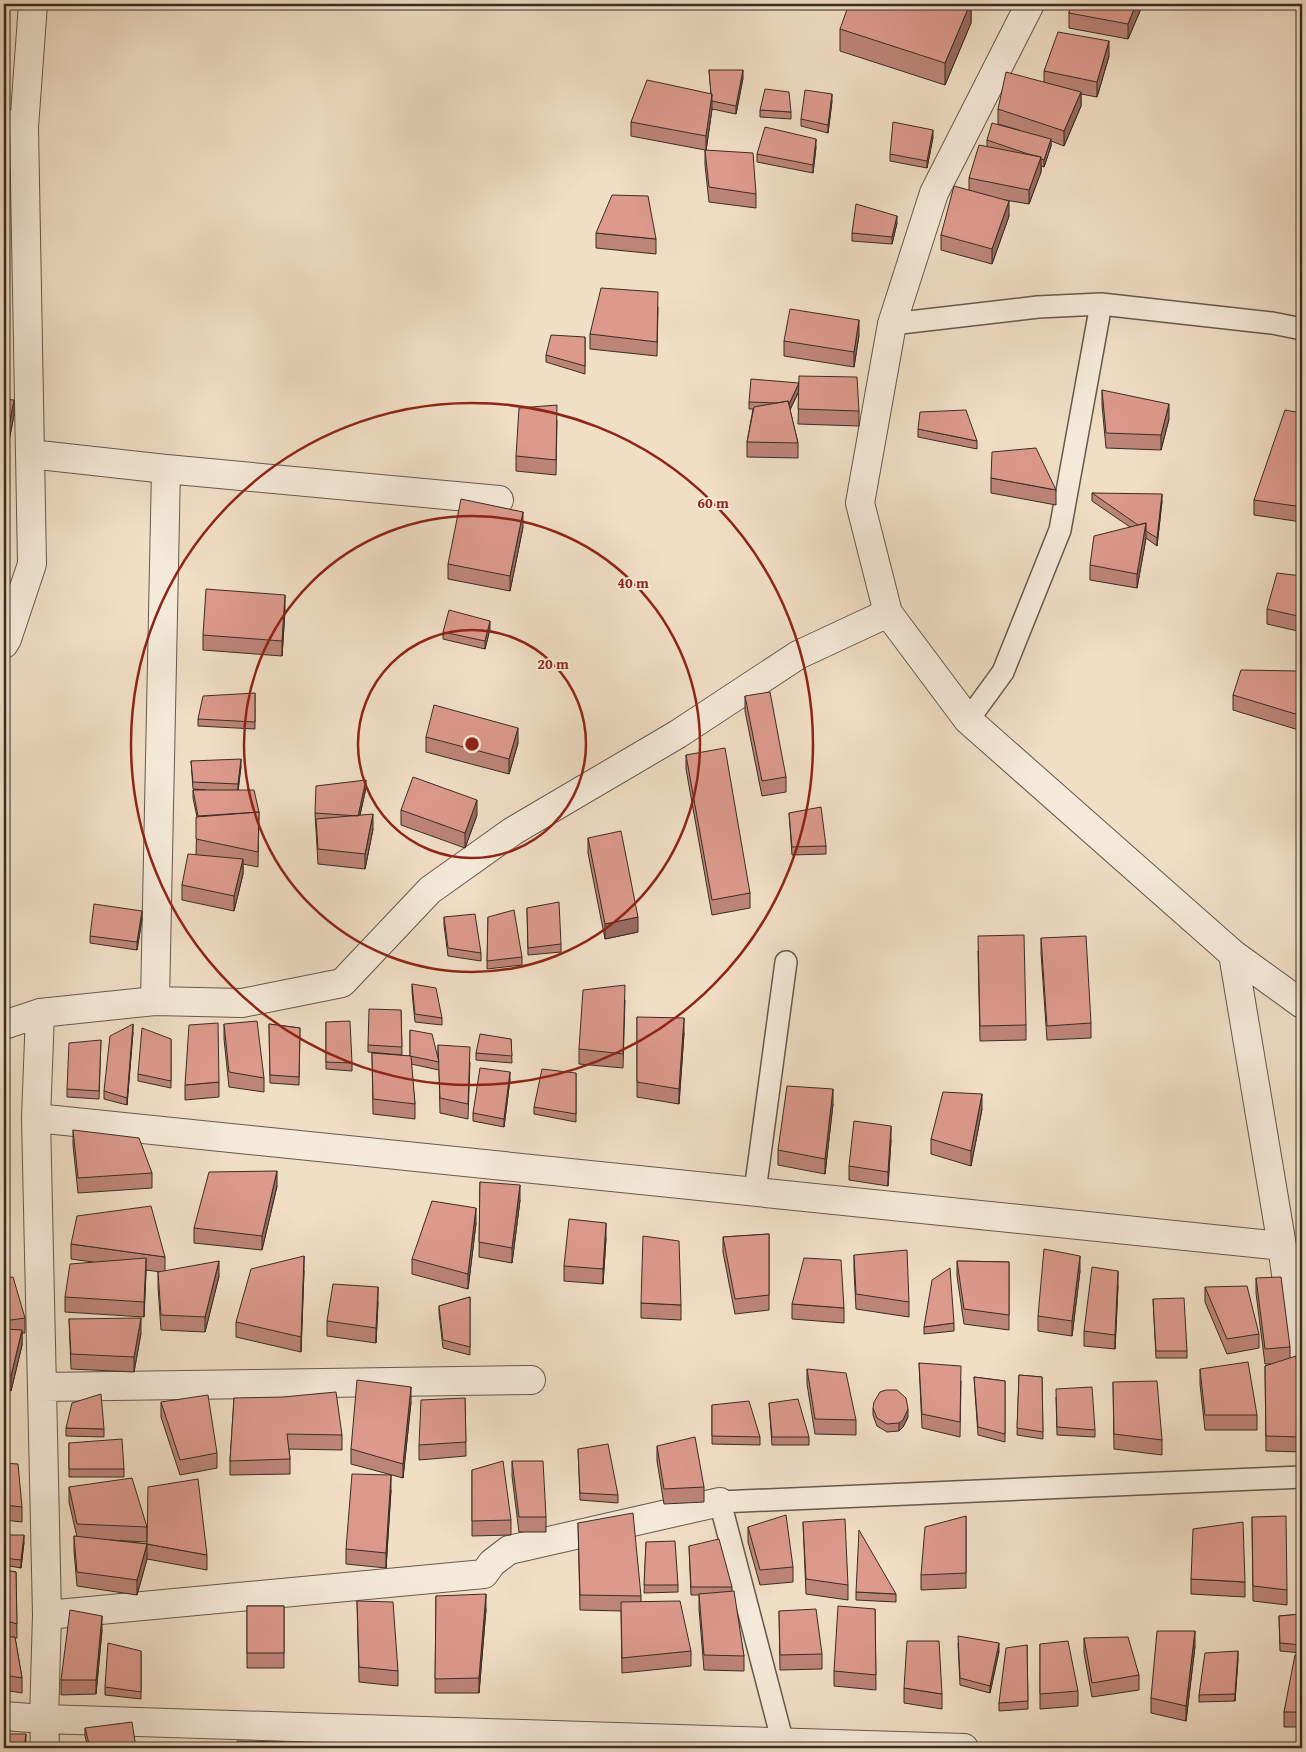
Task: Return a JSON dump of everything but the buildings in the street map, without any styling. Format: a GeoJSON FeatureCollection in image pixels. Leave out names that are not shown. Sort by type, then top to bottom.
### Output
{"type":"FeatureCollection","features":[{"type":"Feature","properties":{"kind":"street"},"geometry":{"type":"LineString","coordinates":[[4,644],[32,564],[30,454],[16,407],[14,123],[33,4]]}},
{"type":"Feature","properties":{"kind":"street"},"geometry":{"type":"LineString","coordinates":[[1030,4],[934,193],[892,324],[860,503],[888,613],[968,720],[1234,954],[1302,1004]]}},
{"type":"Feature","properties":{"kind":"street"},"geometry":{"type":"LineString","coordinates":[[30,454],[166,469],[499,500]]}},
{"type":"Feature","properties":{"kind":"street"},"geometry":{"type":"LineString","coordinates":[[155,1001],[166,469]]}},
{"type":"Feature","properties":{"kind":"street"},"geometry":{"type":"LineString","coordinates":[[4,1025],[40,1013],[155,1001],[242,1003],[342,984],[430,890],[513,831],[678,734],[798,655],[888,613]]}},
{"type":"Feature","properties":{"kind":"street"},"geometry":{"type":"LineString","coordinates":[[1234,954],[1282,1246],[1302,1386]]}},
{"type":"Feature","properties":{"kind":"street"},"geometry":{"type":"LineString","coordinates":[[40,1013],[36,1118],[47,1615],[45,1748]]}},
{"type":"Feature","properties":{"kind":"street"},"geometry":{"type":"LineString","coordinates":[[36,1118],[1282,1246]]}},
{"type":"Feature","properties":{"kind":"street"},"geometry":{"type":"LineString","coordinates":[[42,1387],[531,1380]]}},
{"type":"Feature","properties":{"kind":"street"},"geometry":{"type":"LineString","coordinates":[[47,1615],[484,1574],[492,1564],[509,1550],[720,1502]]}},
{"type":"Feature","properties":{"kind":"street"},"geometry":{"type":"LineString","coordinates":[[4,1716],[44,1719],[964,1748]]}},
{"type":"Feature","properties":{"kind":"lane"},"geometry":{"type":"LineString","coordinates":[[892,324],[1038,307],[1101,304],[1272,323],[1302,329]]}},
{"type":"Feature","properties":{"kind":"lane"},"geometry":{"type":"LineString","coordinates":[[968,720],[1003,672],[1060,530],[1101,304]]}},
{"type":"Feature","properties":{"kind":"lane"},"geometry":{"type":"LineString","coordinates":[[755,1192],[786,962]]}},
{"type":"Feature","properties":{"kind":"lane"},"geometry":{"type":"LineString","coordinates":[[783,1742],[720,1502],[1302,1477]]}}]}
